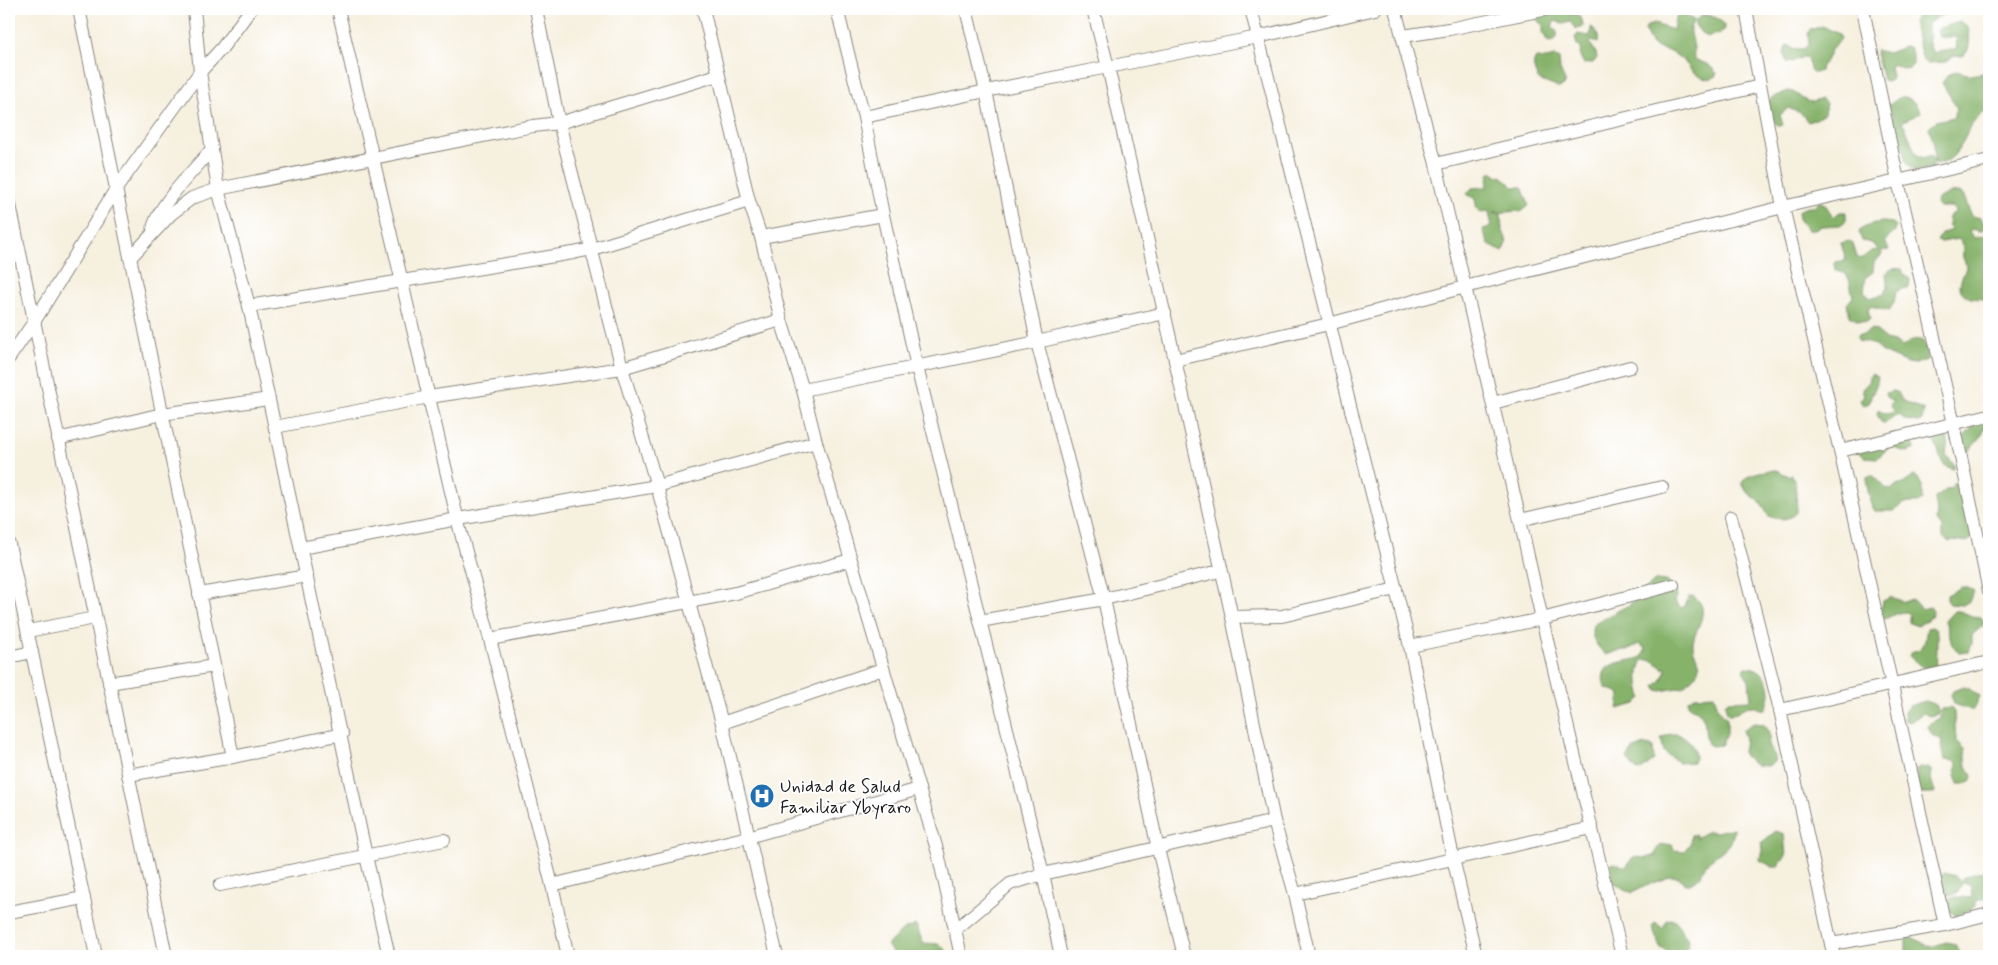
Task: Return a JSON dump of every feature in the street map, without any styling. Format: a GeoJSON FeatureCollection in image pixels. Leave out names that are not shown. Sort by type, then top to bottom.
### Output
{"type":"FeatureCollection","features":[{"type":"Feature","properties":{"kind":"street"},"geometry":{"type":"LineString","coordinates":[[79,9],[232,757]]}},
{"type":"Feature","properties":{"kind":"street"},"geometry":{"type":"LineString","coordinates":[[194,9],[200,72],[218,189],[249,306],[342,734],[366,856],[390,956]]}},
{"type":"Feature","properties":{"kind":"street"},"geometry":{"type":"LineString","coordinates":[[9,358],[34,322],[116,189],[200,72],[222,48],[252,9]]}},
{"type":"Feature","properties":{"kind":"street"},"geometry":{"type":"LineString","coordinates":[[338,9],[458,519],[552,885],[568,956]]}},
{"type":"Feature","properties":{"kind":"street"},"geometry":{"type":"LineString","coordinates":[[536,9],[559,123],[622,368],[657,486],[722,723],[777,956]]}},
{"type":"Feature","properties":{"kind":"street"},"geometry":{"type":"LineString","coordinates":[[704,9],[749,201],[761,237],[781,320],[803,390],[850,560],[938,853],[961,956]]}},
{"type":"Feature","properties":{"kind":"street"},"geometry":{"type":"LineString","coordinates":[[837,9],[864,117],[883,215],[917,367],[1043,874],[1061,956]]}},
{"type":"Feature","properties":{"kind":"street"},"geometry":{"type":"LineString","coordinates":[[966,9],[986,90],[1037,342],[1104,600],[1158,849],[1184,956]]}},
{"type":"Feature","properties":{"kind":"street"},"geometry":{"type":"LineString","coordinates":[[1093,9],[1165,312],[1220,570],[1232,617],[1274,821],[1295,894],[1309,956]]}},
{"type":"Feature","properties":{"kind":"street"},"geometry":{"type":"LineString","coordinates":[[1251,9],[1410,646],[1453,858],[1476,956]]}},
{"type":"Feature","properties":{"kind":"street"},"geometry":{"type":"LineString","coordinates":[[864,117],[986,90],[1258,37],[1375,9]]}},
{"type":"Feature","properties":{"kind":"street"},"geometry":{"type":"LineString","coordinates":[[1395,9],[1436,164],[1622,956]]}},
{"type":"Feature","properties":{"kind":"street"},"geometry":{"type":"LineString","coordinates":[[1403,36],[1449,29],[1548,9]]}},
{"type":"Feature","properties":{"kind":"street"},"geometry":{"type":"LineString","coordinates":[[1746,9],[1783,207],[1840,450],[1945,925]]}},
{"type":"Feature","properties":{"kind":"street"},"geometry":{"type":"LineString","coordinates":[[1863,9],[1898,181],[1954,424],[1989,591]]}},
{"type":"Feature","properties":{"kind":"street"},"geometry":{"type":"LineString","coordinates":[[130,258],[171,214],[192,198],[218,189],[533,126],[559,123],[718,74]]}},
{"type":"Feature","properties":{"kind":"street"},"geometry":{"type":"LineString","coordinates":[[1436,164],[1760,86]]}},
{"type":"Feature","properties":{"kind":"street"},"geometry":{"type":"LineString","coordinates":[[153,234],[155,220],[212,149]]}},
{"type":"Feature","properties":{"kind":"street"},"geometry":{"type":"LineString","coordinates":[[1175,360],[1329,324],[1465,287],[1783,207],[1989,160]]}},
{"type":"Feature","properties":{"kind":"street"},"geometry":{"type":"LineString","coordinates":[[9,200],[11,224],[34,322],[166,956]]}},
{"type":"Feature","properties":{"kind":"street"},"geometry":{"type":"LineString","coordinates":[[249,306],[592,249],[749,201]]}},
{"type":"Feature","properties":{"kind":"street"},"geometry":{"type":"LineString","coordinates":[[761,237],[883,215]]}},
{"type":"Feature","properties":{"kind":"street"},"geometry":{"type":"LineString","coordinates":[[803,390],[1037,342],[1165,312]]}},
{"type":"Feature","properties":{"kind":"street"},"geometry":{"type":"LineString","coordinates":[[275,427],[429,398],[622,368],[781,320]]}},
{"type":"Feature","properties":{"kind":"street"},"geometry":{"type":"LineString","coordinates":[[1493,402],[1630,367]]}},
{"type":"Feature","properties":{"kind":"street"},"geometry":{"type":"LineString","coordinates":[[58,439],[162,414],[269,399]]}},
{"type":"Feature","properties":{"kind":"street"},"geometry":{"type":"LineString","coordinates":[[1840,450],[1989,415]]}},
{"type":"Feature","properties":{"kind":"street"},"geometry":{"type":"LineString","coordinates":[[301,548],[458,519],[657,486],[816,442]]}},
{"type":"Feature","properties":{"kind":"street"},"geometry":{"type":"LineString","coordinates":[[1520,520],[1662,487]]}},
{"type":"Feature","properties":{"kind":"street"},"geometry":{"type":"LineString","coordinates":[[1731,517],[1780,710],[1832,950],[1989,914]]}},
{"type":"Feature","properties":{"kind":"street"},"geometry":{"type":"LineString","coordinates":[[9,544],[96,956]]}},
{"type":"Feature","properties":{"kind":"street"},"geometry":{"type":"LineString","coordinates":[[490,639],[736,594],[850,560]]}},
{"type":"Feature","properties":{"kind":"street"},"geometry":{"type":"LineString","coordinates":[[980,621],[1104,600],[1220,570]]}},
{"type":"Feature","properties":{"kind":"street"},"geometry":{"type":"LineString","coordinates":[[199,594],[307,576]]}},
{"type":"Feature","properties":{"kind":"street"},"geometry":{"type":"LineString","coordinates":[[1410,646],[1542,619],[1673,586]]}},
{"type":"Feature","properties":{"kind":"street"},"geometry":{"type":"LineString","coordinates":[[1232,617],[1282,616],[1396,589]]}},
{"type":"Feature","properties":{"kind":"street"},"geometry":{"type":"LineString","coordinates":[[28,631],[96,618]]}},
{"type":"Feature","properties":{"kind":"street"},"geometry":{"type":"LineString","coordinates":[[9,657],[32,652]]}},
{"type":"Feature","properties":{"kind":"street"},"geometry":{"type":"LineString","coordinates":[[1780,710],[1989,662]]}},
{"type":"Feature","properties":{"kind":"street"},"geometry":{"type":"LineString","coordinates":[[109,683],[214,666]]}},
{"type":"Feature","properties":{"kind":"street"},"geometry":{"type":"LineString","coordinates":[[722,723],[883,669]]}},
{"type":"Feature","properties":{"kind":"street"},"geometry":{"type":"LineString","coordinates":[[128,775],[232,757],[342,734]]}},
{"type":"Feature","properties":{"kind":"street"},"geometry":{"type":"LineString","coordinates":[[552,885],[748,837],[919,789]]}},
{"type":"Feature","properties":{"kind":"street"},"geometry":{"type":"LineString","coordinates":[[955,930],[1010,884],[1043,874],[1274,821]]}},
{"type":"Feature","properties":{"kind":"street"},"geometry":{"type":"LineString","coordinates":[[1295,894],[1592,828]]}},
{"type":"Feature","properties":{"kind":"street"},"geometry":{"type":"LineString","coordinates":[[220,885],[444,840]]}},
{"type":"Feature","properties":{"kind":"street"},"geometry":{"type":"LineString","coordinates":[[9,912],[84,898]]}},
{"type":"Feature","properties":{"kind":"green space"},"geometry":{"type":"Polygon","coordinates":[[[1561,9],[1573,9],[1582,20],[1583,27],[1576,29],[1570,22],[1563,24],[1555,21],[1552,26],[1557,32],[1557,36],[1552,42],[1547,41],[1543,32],[1543,26],[1537,20],[1539,16],[1551,14],[1561,9]]]}},
{"type":"Feature","properties":{"kind":"green space"},"geometry":{"type":"Polygon","coordinates":[[[1923,9],[1950,9],[1948,13],[1935,18],[1928,24],[1929,45],[1932,51],[1936,53],[1952,50],[1957,47],[1956,37],[1939,37],[1937,31],[1939,28],[1960,22],[1967,26],[1969,33],[1969,47],[1965,54],[1962,56],[1954,55],[1946,62],[1927,63],[1923,61],[1913,22],[1923,9]]]}},
{"type":"Feature","properties":{"kind":"green space"},"geometry":{"type":"Polygon","coordinates":[[[1680,11],[1684,11],[1688,17],[1694,20],[1690,31],[1694,45],[1694,59],[1709,65],[1717,73],[1715,77],[1709,79],[1695,74],[1680,58],[1669,51],[1655,47],[1648,38],[1645,30],[1647,26],[1655,24],[1673,30],[1675,19],[1680,11]]]}},
{"type":"Feature","properties":{"kind":"green space"},"geometry":{"type":"Polygon","coordinates":[[[1702,15],[1716,18],[1722,22],[1725,29],[1720,34],[1709,37],[1703,35],[1695,25],[1695,21],[1702,15]]]}},
{"type":"Feature","properties":{"kind":"green space"},"geometry":{"type":"Polygon","coordinates":[[[1822,26],[1839,34],[1841,39],[1832,48],[1820,71],[1815,73],[1811,71],[1807,59],[1803,57],[1786,62],[1784,53],[1787,45],[1796,49],[1804,49],[1809,43],[1808,34],[1810,30],[1822,26]]]}},
{"type":"Feature","properties":{"kind":"green space"},"geometry":{"type":"Polygon","coordinates":[[[1591,27],[1596,31],[1598,38],[1598,43],[1592,41],[1590,43],[1597,58],[1593,63],[1584,64],[1580,56],[1581,47],[1577,45],[1575,37],[1578,34],[1589,36],[1591,27]]]}},
{"type":"Feature","properties":{"kind":"green space"},"geometry":{"type":"Polygon","coordinates":[[[1906,46],[1910,48],[1913,56],[1913,65],[1905,69],[1892,64],[1890,68],[1891,80],[1887,82],[1883,80],[1875,50],[1888,53],[1906,46]]]}},
{"type":"Feature","properties":{"kind":"green space"},"geometry":{"type":"Polygon","coordinates":[[[1536,58],[1547,59],[1559,58],[1560,70],[1565,81],[1563,86],[1559,88],[1539,80],[1534,69],[1536,58]]]}},
{"type":"Feature","properties":{"kind":"green space"},"geometry":{"type":"Polygon","coordinates":[[[1956,71],[1971,75],[1989,72],[1989,104],[1987,109],[1974,122],[1955,154],[1943,163],[1935,165],[1934,145],[1929,127],[1936,121],[1954,117],[1957,108],[1942,83],[1948,75],[1956,71]]]}},
{"type":"Feature","properties":{"kind":"green space"},"geometry":{"type":"Polygon","coordinates":[[[1788,91],[1808,102],[1821,99],[1826,103],[1824,114],[1808,122],[1801,113],[1788,108],[1780,115],[1783,125],[1778,126],[1765,108],[1771,98],[1788,91]]]}},
{"type":"Feature","properties":{"kind":"green space"},"geometry":{"type":"Polygon","coordinates":[[[1900,97],[1910,99],[1921,113],[1901,122],[1904,124],[1916,154],[1923,158],[1931,155],[1934,159],[1932,168],[1916,171],[1912,169],[1903,147],[1895,142],[1889,123],[1893,120],[1893,115],[1887,108],[1888,103],[1889,105],[1900,97]]]}},
{"type":"Feature","properties":{"kind":"green space"},"geometry":{"type":"Polygon","coordinates":[[[1493,172],[1503,177],[1513,187],[1522,187],[1529,205],[1523,211],[1494,212],[1501,214],[1502,228],[1507,242],[1503,252],[1489,245],[1483,231],[1492,226],[1490,211],[1480,212],[1477,209],[1475,199],[1467,194],[1472,188],[1487,187],[1489,174],[1493,172]]]}},
{"type":"Feature","properties":{"kind":"green space"},"geometry":{"type":"Polygon","coordinates":[[[1960,192],[1973,217],[1981,219],[1985,228],[1981,231],[1972,229],[1969,231],[1974,238],[1989,234],[1989,301],[1970,298],[1961,291],[1960,284],[1966,269],[1962,242],[1959,239],[1937,241],[1942,233],[1952,230],[1948,225],[1950,222],[1948,219],[1955,211],[1952,207],[1939,207],[1936,203],[1937,199],[1951,193],[1960,192]]]}},
{"type":"Feature","properties":{"kind":"green space"},"geometry":{"type":"Polygon","coordinates":[[[1819,201],[1825,204],[1833,217],[1840,212],[1846,212],[1846,221],[1840,225],[1822,226],[1809,231],[1799,219],[1798,211],[1808,206],[1815,206],[1819,201]]]}},
{"type":"Feature","properties":{"kind":"green space"},"geometry":{"type":"Polygon","coordinates":[[[1872,223],[1893,223],[1896,227],[1895,232],[1885,241],[1889,250],[1881,251],[1882,255],[1874,262],[1873,272],[1866,277],[1864,291],[1870,298],[1883,294],[1888,287],[1886,274],[1895,269],[1902,269],[1905,276],[1910,279],[1909,288],[1900,289],[1896,292],[1894,302],[1889,311],[1871,306],[1868,310],[1870,319],[1867,322],[1858,321],[1850,316],[1847,304],[1853,297],[1849,279],[1844,272],[1835,271],[1834,263],[1846,260],[1841,243],[1850,241],[1853,244],[1857,257],[1861,259],[1871,251],[1879,250],[1871,243],[1862,241],[1859,232],[1872,223]]]}},
{"type":"Feature","properties":{"kind":"green space"},"geometry":{"type":"Polygon","coordinates":[[[1872,329],[1876,330],[1885,340],[1894,342],[1902,347],[1912,340],[1923,341],[1929,359],[1916,364],[1907,363],[1882,352],[1876,345],[1859,341],[1857,337],[1860,334],[1864,334],[1872,329]]]}},
{"type":"Feature","properties":{"kind":"green space"},"geometry":{"type":"Polygon","coordinates":[[[1872,374],[1878,377],[1869,403],[1863,406],[1860,400],[1864,395],[1862,389],[1868,383],[1869,377],[1872,374]]]}},
{"type":"Feature","properties":{"kind":"green space"},"geometry":{"type":"Polygon","coordinates":[[[1897,392],[1902,400],[1924,411],[1922,420],[1918,422],[1905,420],[1899,414],[1884,424],[1881,422],[1877,414],[1878,410],[1886,414],[1895,412],[1890,405],[1893,401],[1886,397],[1885,393],[1897,392]]]}},
{"type":"Feature","properties":{"kind":"green space"},"geometry":{"type":"Polygon","coordinates":[[[1989,412],[1989,429],[1985,426],[1981,437],[1966,454],[1961,439],[1971,429],[1974,421],[1989,412]]]}},
{"type":"Feature","properties":{"kind":"green space"},"geometry":{"type":"Polygon","coordinates":[[[1937,435],[1946,437],[1948,440],[1946,454],[1954,465],[1953,469],[1946,466],[1941,460],[1934,442],[1934,438],[1937,435]]]}},
{"type":"Feature","properties":{"kind":"green space"},"geometry":{"type":"Polygon","coordinates":[[[1912,440],[1915,449],[1907,452],[1890,447],[1877,458],[1864,457],[1858,451],[1912,440]]]}},
{"type":"Feature","properties":{"kind":"green space"},"geometry":{"type":"Polygon","coordinates":[[[1776,470],[1789,476],[1791,474],[1794,481],[1797,511],[1788,518],[1780,519],[1769,516],[1759,501],[1746,491],[1742,483],[1744,479],[1752,474],[1776,470]]]}},
{"type":"Feature","properties":{"kind":"green space"},"geometry":{"type":"Polygon","coordinates":[[[1871,475],[1887,489],[1891,490],[1914,476],[1918,478],[1922,486],[1922,500],[1918,503],[1905,503],[1893,511],[1875,511],[1870,500],[1867,484],[1867,477],[1871,475]]]}},
{"type":"Feature","properties":{"kind":"green space"},"geometry":{"type":"Polygon","coordinates":[[[1956,482],[1974,537],[1967,542],[1953,540],[1949,542],[1942,537],[1942,528],[1936,520],[1935,498],[1954,487],[1952,485],[1956,482]]]}},
{"type":"Feature","properties":{"kind":"green space"},"geometry":{"type":"Polygon","coordinates":[[[1656,580],[1665,581],[1675,588],[1677,597],[1675,601],[1681,608],[1685,606],[1689,597],[1693,596],[1699,602],[1702,614],[1693,641],[1693,647],[1700,667],[1692,679],[1683,687],[1661,691],[1657,690],[1655,686],[1661,681],[1667,669],[1652,660],[1643,660],[1639,674],[1642,698],[1636,704],[1618,709],[1620,695],[1618,692],[1605,688],[1603,679],[1605,672],[1608,667],[1614,664],[1642,657],[1646,649],[1639,644],[1627,650],[1606,655],[1594,640],[1592,627],[1594,623],[1631,604],[1633,600],[1656,580]]]}},
{"type":"Feature","properties":{"kind":"green space"},"geometry":{"type":"Polygon","coordinates":[[[1962,587],[1967,587],[1974,591],[1971,600],[1963,605],[1950,604],[1947,600],[1947,595],[1962,587]]]}},
{"type":"Feature","properties":{"kind":"green space"},"geometry":{"type":"Polygon","coordinates":[[[1891,597],[1904,602],[1912,599],[1921,609],[1930,607],[1933,611],[1932,616],[1918,626],[1909,623],[1909,615],[1906,612],[1882,619],[1883,601],[1891,597]]]}},
{"type":"Feature","properties":{"kind":"green space"},"geometry":{"type":"Polygon","coordinates":[[[1954,611],[1980,617],[1984,621],[1985,624],[1972,635],[1972,644],[1968,652],[1959,653],[1950,637],[1945,621],[1954,611]]]}},
{"type":"Feature","properties":{"kind":"green space"},"geometry":{"type":"Polygon","coordinates":[[[1932,627],[1937,633],[1936,666],[1923,668],[1909,656],[1911,652],[1920,649],[1925,640],[1927,628],[1932,627]]]}},
{"type":"Feature","properties":{"kind":"green space"},"geometry":{"type":"Polygon","coordinates":[[[1746,667],[1754,668],[1765,676],[1770,688],[1768,702],[1765,709],[1750,706],[1731,715],[1727,713],[1725,704],[1728,701],[1751,700],[1749,680],[1743,671],[1746,667]]]}},
{"type":"Feature","properties":{"kind":"green space"},"geometry":{"type":"Polygon","coordinates":[[[1963,687],[1969,688],[1980,696],[1975,707],[1971,710],[1954,704],[1951,695],[1953,691],[1963,687]]]}},
{"type":"Feature","properties":{"kind":"green space"},"geometry":{"type":"Polygon","coordinates":[[[1714,695],[1718,708],[1727,719],[1727,734],[1721,745],[1712,746],[1708,744],[1706,738],[1704,719],[1697,711],[1690,707],[1689,703],[1688,705],[1688,700],[1695,696],[1714,695]]]}},
{"type":"Feature","properties":{"kind":"green space"},"geometry":{"type":"Polygon","coordinates":[[[1925,701],[1936,705],[1938,714],[1929,716],[1923,713],[1910,722],[1905,721],[1904,712],[1909,706],[1925,701]]]}},
{"type":"Feature","properties":{"kind":"green space"},"geometry":{"type":"Polygon","coordinates":[[[1951,708],[1954,712],[1956,740],[1965,749],[1967,766],[1972,776],[1971,780],[1965,784],[1958,784],[1955,775],[1957,764],[1954,761],[1945,760],[1941,747],[1942,740],[1932,735],[1928,727],[1930,723],[1940,718],[1941,709],[1951,708]]]}},
{"type":"Feature","properties":{"kind":"green space"},"geometry":{"type":"Polygon","coordinates":[[[1754,723],[1763,724],[1768,731],[1768,745],[1775,756],[1775,761],[1768,766],[1755,765],[1744,756],[1745,739],[1742,730],[1754,723]]]}},
{"type":"Feature","properties":{"kind":"green space"},"geometry":{"type":"Polygon","coordinates":[[[1670,734],[1681,735],[1688,740],[1693,748],[1695,758],[1693,762],[1679,763],[1664,752],[1661,738],[1670,734]]]}},
{"type":"Feature","properties":{"kind":"green space"},"geometry":{"type":"Polygon","coordinates":[[[1645,745],[1653,746],[1654,760],[1640,771],[1636,770],[1627,759],[1632,750],[1645,745]]]}},
{"type":"Feature","properties":{"kind":"green space"},"geometry":{"type":"Polygon","coordinates":[[[1920,767],[1931,770],[1934,794],[1918,794],[1916,769],[1920,767]]]}},
{"type":"Feature","properties":{"kind":"green space"},"geometry":{"type":"Polygon","coordinates":[[[1734,828],[1733,837],[1729,843],[1707,863],[1701,876],[1689,884],[1685,884],[1679,877],[1670,876],[1641,887],[1632,893],[1612,881],[1606,869],[1613,863],[1626,867],[1633,857],[1647,858],[1655,855],[1659,847],[1666,844],[1672,845],[1674,850],[1684,851],[1690,844],[1691,835],[1696,835],[1696,838],[1708,831],[1716,832],[1734,828]]]}},
{"type":"Feature","properties":{"kind":"green space"},"geometry":{"type":"Polygon","coordinates":[[[1776,831],[1784,834],[1786,856],[1777,867],[1773,867],[1760,860],[1760,858],[1763,847],[1762,842],[1776,831]]]}},
{"type":"Feature","properties":{"kind":"green space"},"geometry":{"type":"Polygon","coordinates":[[[1983,871],[1989,874],[1989,898],[1976,901],[1976,906],[1956,916],[1949,910],[1945,910],[1945,901],[1955,897],[1972,898],[1971,886],[1963,883],[1962,878],[1983,871]]]}},
{"type":"Feature","properties":{"kind":"green space"},"geometry":{"type":"Polygon","coordinates":[[[1944,873],[1956,876],[1962,883],[1958,892],[1950,896],[1942,891],[1938,879],[1944,873]]]}},
{"type":"Feature","properties":{"kind":"green space"},"geometry":{"type":"Polygon","coordinates":[[[1671,919],[1677,922],[1689,946],[1677,951],[1673,956],[1669,956],[1671,955],[1660,947],[1652,926],[1655,923],[1663,928],[1667,920],[1671,919]]]}},
{"type":"Feature","properties":{"kind":"green space"},"geometry":{"type":"Polygon","coordinates":[[[916,925],[923,943],[940,944],[946,950],[948,956],[895,956],[887,945],[903,930],[916,925]]]}},
{"type":"Feature","properties":{"kind":"green space"},"geometry":{"type":"Polygon","coordinates":[[[1906,937],[1931,947],[1946,942],[1955,944],[1962,956],[1906,956],[1906,937]]]}},
{"type":"Feature","properties":{"kind":"place","name":"Unidad de Salud Familiar Ybyraro"},"geometry":{"type":"Point","coordinates":[762,796]}}]}
